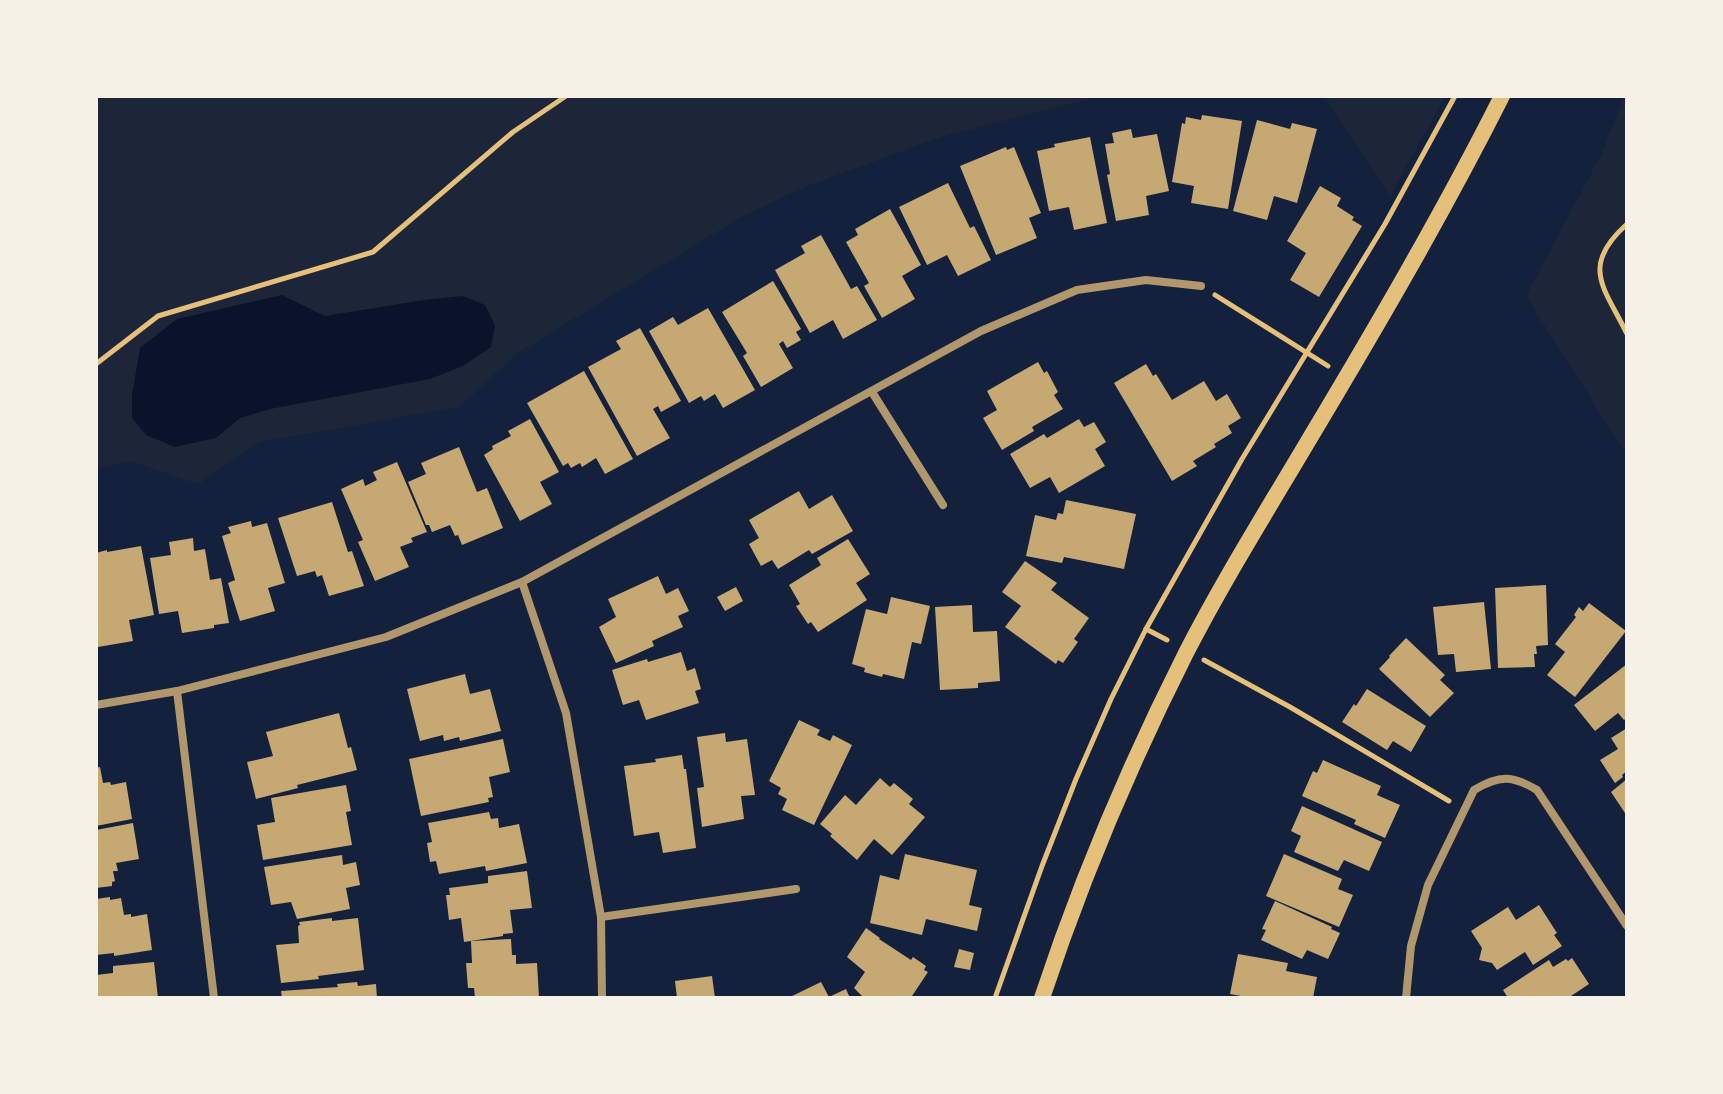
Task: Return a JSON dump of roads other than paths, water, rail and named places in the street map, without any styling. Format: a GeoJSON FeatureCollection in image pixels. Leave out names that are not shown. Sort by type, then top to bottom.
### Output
{"type":"FeatureCollection","features":[{"type":"Feature","properties":{"kind":"main road"},"geometry":{"type":"LineString","coordinates":[[1042,998],[1082,884],[1168,689],[1251,537],[1427,237],[1502,96]]}},
{"type":"Feature","properties":{"kind":"street"},"geometry":{"type":"LineString","coordinates":[[96,705],[177,691],[386,637],[522,582],[981,331],[1077,290],[1146,280],[1201,286]]}},
{"type":"Feature","properties":{"kind":"street"},"geometry":{"type":"LineString","coordinates":[[872,392],[943,505]]}},
{"type":"Feature","properties":{"kind":"street"},"geometry":{"type":"LineString","coordinates":[[522,582],[566,713],[601,917],[602,998]]}},
{"type":"Feature","properties":{"kind":"street"},"geometry":{"type":"LineString","coordinates":[[177,691],[214,998]]}},
{"type":"Feature","properties":{"kind":"street"},"geometry":{"type":"LineString","coordinates":[[1406,998],[1411,946],[1428,885],[1463,809],[1474,790],[1488,781],[1507,777],[1522,780],[1537,790],[1627,926]]}},
{"type":"Feature","properties":{"kind":"street"},"geometry":{"type":"LineString","coordinates":[[601,917],[796,889]]}}]}
